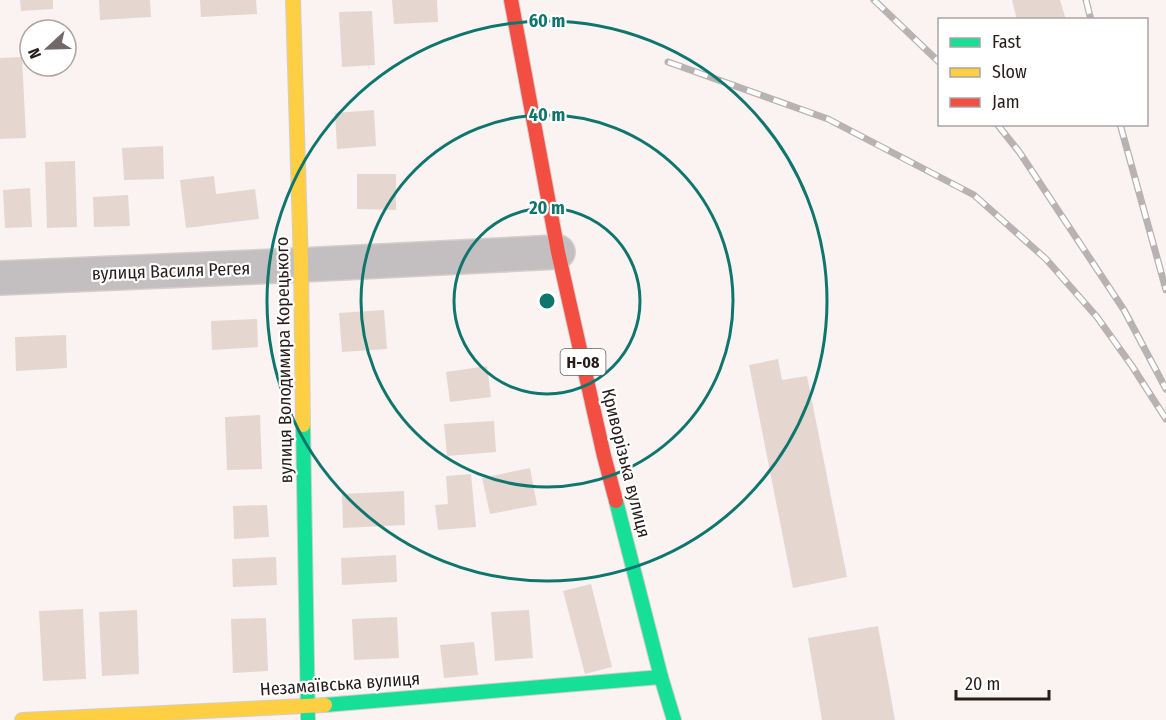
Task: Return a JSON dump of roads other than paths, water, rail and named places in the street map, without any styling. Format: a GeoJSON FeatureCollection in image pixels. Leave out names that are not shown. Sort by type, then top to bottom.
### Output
{"type":"FeatureCollection","features":[{"type":"Feature","properties":{"kind":"street","name":"вулиця Володимира Корецького"},"geometry":{"type":"LineString","coordinates":[[293,0],[301,265],[308,720]]}},
{"type":"Feature","properties":{"kind":"street","name":"Криворізька вулиця"},"geometry":{"type":"LineString","coordinates":[[511,0],[558,252],[604,456],[674,720]]}},
{"type":"Feature","properties":{"kind":"street","name":"вулиця Василя Регея"},"geometry":{"type":"LineString","coordinates":[[0,278],[558,252]]}},
{"type":"Feature","properties":{"kind":"street","name":"Незамаївська вулиця"},"geometry":{"type":"LineString","coordinates":[[22,720],[307,705],[661,677]]}},
{"type":"Feature","properties":{"kind":"railway"},"geometry":{"type":"LineString","coordinates":[[874,0],[938,61]]}},
{"type":"Feature","properties":{"kind":"railway"},"geometry":{"type":"LineString","coordinates":[[1086,0],[1090,18]]}},
{"type":"Feature","properties":{"kind":"railway"},"geometry":{"type":"LineString","coordinates":[[668,62],[828,119],[974,195],[1046,259],[1097,317],[1166,419]]}},
{"type":"Feature","properties":{"kind":"railway"},"geometry":{"type":"LineString","coordinates":[[999,126],[1020,153],[1124,310],[1166,389]]}},
{"type":"Feature","properties":{"kind":"railway"},"geometry":{"type":"LineString","coordinates":[[1121,126],[1166,290]]}}]}
